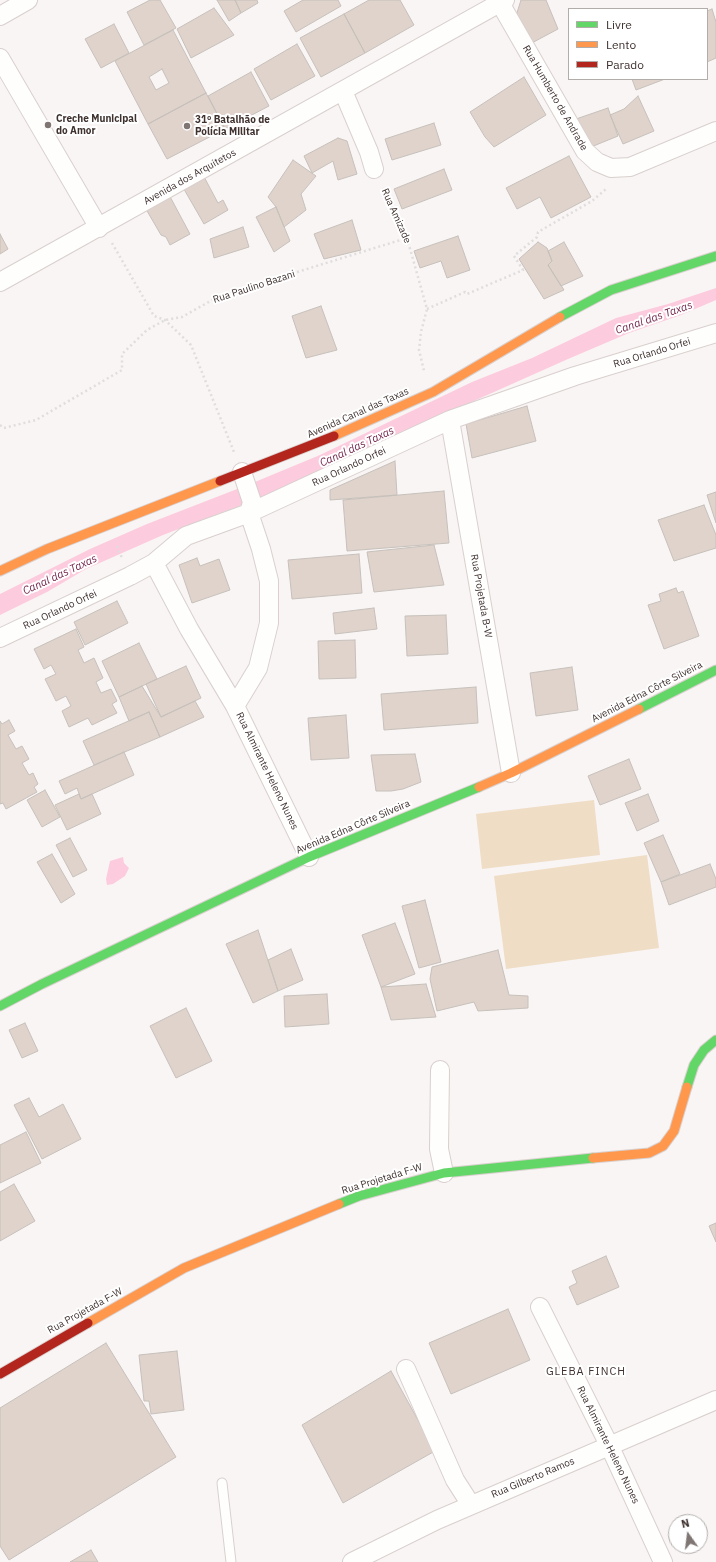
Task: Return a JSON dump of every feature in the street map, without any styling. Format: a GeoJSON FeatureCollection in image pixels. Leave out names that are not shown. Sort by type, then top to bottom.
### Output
{"type":"FeatureCollection","features":[{"type":"Feature","properties":{"kind":"street"},"geometry":{"type":"LineString","coordinates":[[2,11],[28,0]]}},
{"type":"Feature","properties":{"kind":"street","name":"Avenida dos Arquitetos"},"geometry":{"type":"LineString","coordinates":[[0,282],[503,2]]}},
{"type":"Feature","properties":{"kind":"street","name":"Rua Humberto de Andrade"},"geometry":{"type":"LineString","coordinates":[[503,2],[584,151],[596,162],[611,168],[630,168],[716,131]]}},
{"type":"Feature","properties":{"kind":"street"},"geometry":{"type":"LineString","coordinates":[[0,58],[99,228]]}},
{"type":"Feature","properties":{"kind":"street"},"geometry":{"type":"LineString","coordinates":[[343,91],[369,152],[374,169]]}},
{"type":"Feature","properties":{"kind":"street","name":"Avenida Canal das Taxas"},"geometry":{"type":"LineString","coordinates":[[0,571],[47,549],[243,476],[433,392],[576,308],[611,290],[716,256]]}},
{"type":"Feature","properties":{"kind":"street","name":"Rua Orlando Orfei"},"geometry":{"type":"LineString","coordinates":[[0,638],[154,563],[186,536],[450,420],[575,376],[716,334]]}},
{"type":"Feature","properties":{"kind":"street","name":"Rua Projetada B-W"},"geometry":{"type":"LineString","coordinates":[[450,420],[511,773]]}},
{"type":"Feature","properties":{"kind":"street","name":"Rua Almirante Heleno Nunes"},"geometry":{"type":"LineString","coordinates":[[235,706],[258,668],[269,623],[268,581],[243,476]]}},
{"type":"Feature","properties":{"kind":"street","name":"Rua Almirante Heleno Nunes"},"geometry":{"type":"LineString","coordinates":[[154,563],[189,629],[235,706],[309,857]]}},
{"type":"Feature","properties":{"kind":"street","name":"Avenida Edna Côrte Silveira"},"geometry":{"type":"LineString","coordinates":[[0,1006],[49,981],[309,857],[511,773],[716,670]]}},
{"type":"Feature","properties":{"kind":"street","name":"Rua Projetada F-W"},"geometry":{"type":"LineString","coordinates":[[0,1374],[184,1268],[359,1196],[444,1173],[649,1153],[663,1146],[674,1131],[694,1066],[704,1050],[716,1040]]}},
{"type":"Feature","properties":{"kind":"street"},"geometry":{"type":"LineString","coordinates":[[440,1070],[439,1149],[444,1173]]}},
{"type":"Feature","properties":{"kind":"street","name":"Rua Almirante Heleno Nunes"},"geometry":{"type":"LineString","coordinates":[[540,1307],[609,1445],[663,1562]]}},
{"type":"Feature","properties":{"kind":"street"},"geometry":{"type":"LineString","coordinates":[[406,1368],[455,1480],[471,1505]]}},
{"type":"Feature","properties":{"kind":"street","name":"Rua Gilberto Ramos"},"geometry":{"type":"LineString","coordinates":[[352,1562],[437,1520],[716,1400]]}},
{"type":"Feature","properties":{"kind":"lane"},"geometry":{"type":"LineString","coordinates":[[222,1483],[231,1562]]}},
{"type":"Feature","properties":{"kind":"path"},"geometry":{"type":"LineString","coordinates":[[433,392],[422,368],[419,350],[421,332],[427,309],[465,292],[468,294],[523,270],[514,256],[537,237],[538,232],[592,201],[630,168]]}},
{"type":"Feature","properties":{"kind":"path","name":"Rua Amizade"},"geometry":{"type":"LineString","coordinates":[[374,169],[407,238],[427,309]]}},
{"type":"Feature","properties":{"kind":"path"},"geometry":{"type":"LineString","coordinates":[[99,228],[108,235],[154,316],[165,320],[191,345],[243,476]]}},
{"type":"Feature","properties":{"kind":"path","name":"Rua Paulino Bazani"},"geometry":{"type":"LineString","coordinates":[[0,425],[4,428],[36,420],[122,370],[122,354],[147,330],[165,320],[182,317],[214,299],[239,290],[407,238]]}},
{"type":"Feature","properties":{"kind":"shaded area"},"geometry":{"type":"Polygon","coordinates":[[[594,800],[600,855],[482,869],[476,814],[594,800]]]}},
{"type":"Feature","properties":{"kind":"shaded area"},"geometry":{"type":"Polygon","coordinates":[[[647,855],[659,948],[506,969],[494,876],[647,855]]]}},
{"type":"Feature","properties":{"kind":"water","name":"Canal das Taxas"},"geometry":{"type":"Polygon","coordinates":[[[716,288],[716,300],[681,315],[629,333],[568,359],[319,473],[255,500],[163,535],[86,569],[47,592],[0,615],[0,594],[90,549],[147,524],[320,455],[472,382],[532,358],[616,318],[668,304],[716,288]]]}},
{"type":"Feature","properties":{"kind":"water"},"geometry":{"type":"Polygon","coordinates":[[[123,857],[124,863],[129,868],[125,876],[113,884],[107,885],[106,879],[110,861],[123,857]]]}},
{"type":"Feature","properties":{"kind":"building"},"geometry":{"type":"Polygon","coordinates":[[[150,0],[160,0],[176,28],[144,45],[127,12],[150,0]]]}},
{"type":"Feature","properties":{"kind":"building"},"geometry":{"type":"Polygon","coordinates":[[[217,0],[235,0],[241,13],[229,21],[217,0]]]}},
{"type":"Feature","properties":{"kind":"building"},"geometry":{"type":"Polygon","coordinates":[[[235,0],[257,0],[258,3],[241,13],[235,0]]]}},
{"type":"Feature","properties":{"kind":"building"},"geometry":{"type":"Polygon","coordinates":[[[303,0],[338,0],[341,6],[296,32],[284,11],[303,0]]]}},
{"type":"Feature","properties":{"kind":"building"},"geometry":{"type":"Polygon","coordinates":[[[369,0],[400,0],[414,25],[365,53],[344,14],[369,0]]]}},
{"type":"Feature","properties":{"kind":"building"},"geometry":{"type":"Polygon","coordinates":[[[521,0],[546,0],[558,29],[528,45],[516,16],[521,0]]]}},
{"type":"Feature","properties":{"kind":"building"},"geometry":{"type":"Polygon","coordinates":[[[214,8],[234,35],[191,58],[177,29],[214,8]]]}},
{"type":"Feature","properties":{"kind":"building"},"geometry":{"type":"Polygon","coordinates":[[[712,9],[716,22],[716,58],[708,62],[708,11],[712,9]]]}},
{"type":"Feature","properties":{"kind":"building"},"geometry":{"type":"Polygon","coordinates":[[[344,14],[365,53],[321,77],[300,38],[344,14]]]}},
{"type":"Feature","properties":{"kind":"building"},"geometry":{"type":"Polygon","coordinates":[[[114,24],[129,53],[101,68],[85,39],[114,24]]]}},
{"type":"Feature","properties":{"kind":"building"},"geometry":{"type":"Polygon","coordinates":[[[173,30],[206,93],[148,124],[115,61],[173,30]],[[162,69],[149,77],[156,90],[169,83],[162,69]]]}},
{"type":"Feature","properties":{"kind":"building"},"geometry":{"type":"Polygon","coordinates":[[[297,44],[315,76],[271,100],[254,69],[297,44]]]}},
{"type":"Feature","properties":{"kind":"building"},"geometry":{"type":"Polygon","coordinates":[[[251,72],[269,106],[225,129],[208,96],[251,72]]]}},
{"type":"Feature","properties":{"kind":"building"},"geometry":{"type":"Polygon","coordinates":[[[524,77],[546,115],[494,147],[485,137],[470,112],[524,77]]]}},
{"type":"Feature","properties":{"kind":"building"},"geometry":{"type":"Polygon","coordinates":[[[632,80],[662,80],[636,90],[632,80]]]}},
{"type":"Feature","properties":{"kind":"building","name":"31º Batalhão de Polícia Militar"},"geometry":{"type":"Polygon","coordinates":[[[206,93],[225,129],[167,159],[148,124],[206,93]]]}},
{"type":"Feature","properties":{"kind":"building"},"geometry":{"type":"Polygon","coordinates":[[[638,96],[654,131],[623,144],[610,115],[624,109],[638,96]]]}},
{"type":"Feature","properties":{"kind":"building"},"geometry":{"type":"Polygon","coordinates":[[[608,108],[618,136],[591,147],[576,119],[608,108]]]}},
{"type":"Feature","properties":{"kind":"building"},"geometry":{"type":"Polygon","coordinates":[[[434,123],[441,145],[392,160],[385,139],[434,123]]]}},
{"type":"Feature","properties":{"kind":"building"},"geometry":{"type":"Polygon","coordinates":[[[338,138],[347,141],[357,174],[338,180],[333,161],[312,173],[304,156],[338,138]]]}},
{"type":"Feature","properties":{"kind":"building"},"geometry":{"type":"Polygon","coordinates":[[[569,156],[591,197],[551,218],[540,197],[517,209],[506,188],[569,156]]]}},
{"type":"Feature","properties":{"kind":"building"},"geometry":{"type":"Polygon","coordinates":[[[293,160],[316,176],[301,194],[306,210],[284,227],[276,207],[268,197],[293,160]]]}},
{"type":"Feature","properties":{"kind":"building"},"geometry":{"type":"Polygon","coordinates":[[[444,169],[452,190],[402,209],[394,189],[444,169]]]}},
{"type":"Feature","properties":{"kind":"building"},"geometry":{"type":"Polygon","coordinates":[[[202,173],[218,203],[223,200],[228,210],[204,224],[181,184],[202,173]]]}},
{"type":"Feature","properties":{"kind":"building"},"geometry":{"type":"Polygon","coordinates":[[[167,191],[190,234],[170,245],[166,237],[161,235],[143,204],[167,191]]]}},
{"type":"Feature","properties":{"kind":"building"},"geometry":{"type":"Polygon","coordinates":[[[276,207],[290,241],[274,252],[256,217],[276,207]]]}},
{"type":"Feature","properties":{"kind":"building"},"geometry":{"type":"Polygon","coordinates":[[[352,220],[361,250],[324,259],[314,234],[352,220]]]}},
{"type":"Feature","properties":{"kind":"building"},"geometry":{"type":"Polygon","coordinates":[[[243,227],[249,247],[214,258],[210,239],[243,227]]]}},
{"type":"Feature","properties":{"kind":"building"},"geometry":{"type":"Polygon","coordinates":[[[0,234],[8,249],[0,254],[0,234]]]}},
{"type":"Feature","properties":{"kind":"building"},"geometry":{"type":"Polygon","coordinates":[[[458,236],[470,270],[447,278],[441,261],[420,268],[414,251],[458,236]]]}},
{"type":"Feature","properties":{"kind":"building"},"geometry":{"type":"Polygon","coordinates":[[[538,242],[547,248],[552,261],[548,265],[564,290],[544,299],[519,259],[538,242]]]}},
{"type":"Feature","properties":{"kind":"building"},"geometry":{"type":"Polygon","coordinates":[[[564,242],[583,276],[561,286],[548,265],[552,261],[548,251],[564,242]]]}},
{"type":"Feature","properties":{"kind":"building"},"geometry":{"type":"Polygon","coordinates":[[[321,306],[337,350],[306,358],[292,316],[321,306]]]}},
{"type":"Feature","properties":{"kind":"building"},"geometry":{"type":"Polygon","coordinates":[[[527,406],[536,441],[472,458],[466,424],[527,406]]]}},
{"type":"Feature","properties":{"kind":"building"},"geometry":{"type":"Polygon","coordinates":[[[395,461],[397,495],[330,500],[330,490],[395,461]]]}},
{"type":"Feature","properties":{"kind":"building"},"geometry":{"type":"Polygon","coordinates":[[[444,491],[449,543],[347,551],[343,500],[444,491]]]}},
{"type":"Feature","properties":{"kind":"building"},"geometry":{"type":"Polygon","coordinates":[[[716,492],[716,523],[707,495],[716,492]]]}},
{"type":"Feature","properties":{"kind":"building"},"geometry":{"type":"Polygon","coordinates":[[[704,505],[716,535],[716,548],[674,561],[658,520],[704,505]]]}},
{"type":"Feature","properties":{"kind":"building"},"geometry":{"type":"Polygon","coordinates":[[[434,545],[444,585],[374,592],[367,552],[434,545]]]}},
{"type":"Feature","properties":{"kind":"building"},"geometry":{"type":"Polygon","coordinates":[[[359,554],[362,593],[292,599],[288,560],[359,554]]]}},
{"type":"Feature","properties":{"kind":"building"},"geometry":{"type":"Polygon","coordinates":[[[197,558],[200,566],[219,559],[230,590],[192,603],[179,565],[197,558]]]}},
{"type":"Feature","properties":{"kind":"building"},"geometry":{"type":"Polygon","coordinates":[[[676,588],[678,593],[683,591],[699,636],[664,649],[648,605],[661,601],[659,594],[676,588]]]}},
{"type":"Feature","properties":{"kind":"building"},"geometry":{"type":"Polygon","coordinates":[[[117,601],[128,623],[85,645],[74,622],[117,601]]]}},
{"type":"Feature","properties":{"kind":"building"},"geometry":{"type":"Polygon","coordinates":[[[374,608],[377,629],[335,634],[333,613],[374,608]]]}},
{"type":"Feature","properties":{"kind":"building"},"geometry":{"type":"Polygon","coordinates":[[[446,615],[448,654],[407,656],[405,616],[446,615]]]}},
{"type":"Feature","properties":{"kind":"building"},"geometry":{"type":"Polygon","coordinates":[[[76,629],[84,647],[78,650],[84,663],[94,658],[103,678],[96,682],[101,693],[111,689],[117,701],[112,704],[117,713],[92,725],[88,718],[69,727],[62,711],[71,706],[66,696],[56,701],[45,679],[56,674],[51,665],[44,669],[34,649],[76,629]]]}},
{"type":"Feature","properties":{"kind":"building"},"geometry":{"type":"Polygon","coordinates":[[[355,640],[356,678],[319,679],[318,641],[355,640]]]}},
{"type":"Feature","properties":{"kind":"building"},"geometry":{"type":"Polygon","coordinates":[[[139,643],[157,679],[119,697],[102,661],[139,643]]]}},
{"type":"Feature","properties":{"kind":"building"},"geometry":{"type":"Polygon","coordinates":[[[186,666],[201,698],[161,717],[146,684],[186,666]]]}},
{"type":"Feature","properties":{"kind":"building"},"geometry":{"type":"Polygon","coordinates":[[[572,667],[578,710],[536,716],[530,673],[572,667]]]}},
{"type":"Feature","properties":{"kind":"building"},"geometry":{"type":"Polygon","coordinates":[[[142,686],[161,717],[195,701],[204,717],[160,737],[149,712],[129,721],[119,697],[142,686]]]}},
{"type":"Feature","properties":{"kind":"building"},"geometry":{"type":"Polygon","coordinates":[[[476,687],[478,723],[384,730],[381,694],[476,687]]]}},
{"type":"Feature","properties":{"kind":"building"},"geometry":{"type":"Polygon","coordinates":[[[149,712],[160,737],[94,765],[83,741],[149,712]]]}},
{"type":"Feature","properties":{"kind":"building"},"geometry":{"type":"Polygon","coordinates":[[[346,715],[349,758],[311,760],[308,718],[346,715]]]}},
{"type":"Feature","properties":{"kind":"building"},"geometry":{"type":"Polygon","coordinates":[[[9,720],[15,731],[8,735],[16,749],[22,746],[29,759],[22,763],[29,775],[33,773],[38,784],[34,787],[37,792],[6,809],[3,803],[0,804],[0,721],[2,724],[9,720]]]}},
{"type":"Feature","properties":{"kind":"building"},"geometry":{"type":"Polygon","coordinates":[[[124,752],[134,775],[81,799],[77,788],[65,794],[59,781],[124,752]]]}},
{"type":"Feature","properties":{"kind":"building"},"geometry":{"type":"Polygon","coordinates":[[[415,754],[421,782],[403,789],[376,791],[371,755],[415,754]]]}},
{"type":"Feature","properties":{"kind":"building"},"geometry":{"type":"Polygon","coordinates":[[[629,759],[641,789],[600,805],[588,776],[629,759]]]}},
{"type":"Feature","properties":{"kind":"building"},"geometry":{"type":"Polygon","coordinates":[[[45,790],[60,817],[42,827],[27,800],[45,790]]]}},
{"type":"Feature","properties":{"kind":"building"},"geometry":{"type":"Polygon","coordinates":[[[79,794],[81,799],[92,794],[101,814],[67,830],[55,805],[79,794]]]}},
{"type":"Feature","properties":{"kind":"building"},"geometry":{"type":"Polygon","coordinates":[[[648,794],[659,821],[637,831],[625,803],[648,794]]]}},
{"type":"Feature","properties":{"kind":"building"},"geometry":{"type":"Polygon","coordinates":[[[663,835],[680,874],[661,882],[644,843],[663,835]]]}},
{"type":"Feature","properties":{"kind":"building"},"geometry":{"type":"Polygon","coordinates":[[[70,838],[87,870],[73,877],[56,845],[70,838]]]}},
{"type":"Feature","properties":{"kind":"building"},"geometry":{"type":"Polygon","coordinates":[[[52,854],[75,894],[61,903],[37,862],[52,854]]]}},
{"type":"Feature","properties":{"kind":"building"},"geometry":{"type":"Polygon","coordinates":[[[710,864],[716,879],[716,887],[669,905],[661,882],[710,864]]]}},
{"type":"Feature","properties":{"kind":"building"},"geometry":{"type":"Polygon","coordinates":[[[425,900],[441,962],[419,968],[402,906],[425,900]]]}},
{"type":"Feature","properties":{"kind":"building"},"geometry":{"type":"Polygon","coordinates":[[[395,923],[415,974],[381,987],[362,935],[395,923]]]}},
{"type":"Feature","properties":{"kind":"building"},"geometry":{"type":"Polygon","coordinates":[[[258,930],[278,991],[253,1003],[226,944],[258,930]]]}},
{"type":"Feature","properties":{"kind":"building"},"geometry":{"type":"Polygon","coordinates":[[[291,949],[303,980],[278,991],[268,960],[291,949]]]}},
{"type":"Feature","properties":{"kind":"building"},"geometry":{"type":"Polygon","coordinates":[[[498,950],[509,995],[528,996],[528,1008],[478,1011],[474,1002],[437,1011],[430,979],[432,967],[498,950]]]}},
{"type":"Feature","properties":{"kind":"building"},"geometry":{"type":"Polygon","coordinates":[[[426,984],[436,1017],[391,1020],[381,987],[426,984]]]}},
{"type":"Feature","properties":{"kind":"building"},"geometry":{"type":"Polygon","coordinates":[[[327,994],[329,1024],[285,1027],[284,996],[327,994]]]}},
{"type":"Feature","properties":{"kind":"building"},"geometry":{"type":"Polygon","coordinates":[[[186,1008],[212,1061],[176,1078],[150,1026],[186,1008]]]}},
{"type":"Feature","properties":{"kind":"building"},"geometry":{"type":"Polygon","coordinates":[[[25,1023],[38,1051],[22,1058],[9,1030],[25,1023]]]}},
{"type":"Feature","properties":{"kind":"building"},"geometry":{"type":"Polygon","coordinates":[[[29,1098],[39,1117],[63,1104],[81,1139],[42,1159],[14,1105],[29,1098]]]}},
{"type":"Feature","properties":{"kind":"building"},"geometry":{"type":"Polygon","coordinates":[[[26,1132],[41,1163],[0,1183],[0,1145],[26,1132]]]}},
{"type":"Feature","properties":{"kind":"building"},"geometry":{"type":"Polygon","coordinates":[[[14,1184],[35,1221],[0,1241],[0,1192],[14,1184]]]}},
{"type":"Feature","properties":{"kind":"building"},"geometry":{"type":"Polygon","coordinates":[[[716,1223],[716,1242],[709,1226],[716,1223]]]}},
{"type":"Feature","properties":{"kind":"building"},"geometry":{"type":"Polygon","coordinates":[[[606,1256],[619,1287],[577,1305],[569,1287],[577,1283],[572,1271],[606,1256]]]}},
{"type":"Feature","properties":{"kind":"building"},"geometry":{"type":"Polygon","coordinates":[[[508,1309],[530,1360],[451,1394],[429,1343],[508,1309]]]}},
{"type":"Feature","properties":{"kind":"building"},"geometry":{"type":"Polygon","coordinates":[[[106,1343],[176,1457],[9,1560],[0,1546],[0,1408],[106,1343]]]}},
{"type":"Feature","properties":{"kind":"building"},"geometry":{"type":"Polygon","coordinates":[[[177,1351],[184,1410],[151,1414],[149,1401],[144,1401],[139,1355],[177,1351]]]}},
{"type":"Feature","properties":{"kind":"building"},"geometry":{"type":"Polygon","coordinates":[[[391,1371],[435,1451],[343,1503],[302,1425],[391,1371]]]}},
{"type":"Feature","properties":{"kind":"building"},"geometry":{"type":"Polygon","coordinates":[[[91,1550],[98,1562],[70,1562],[91,1550]]]}},
{"type":"Feature","properties":{"kind":"traffic: fast"},"geometry":{"type":"LineString","coordinates":[[560,317],[611,290],[716,256]]}},
{"type":"Feature","properties":{"kind":"traffic: fast"},"geometry":{"type":"LineString","coordinates":[[639,709],[716,670]]}},
{"type":"Feature","properties":{"kind":"traffic: fast"},"geometry":{"type":"LineString","coordinates":[[0,1006],[42,984],[309,857],[479,787]]}},
{"type":"Feature","properties":{"kind":"traffic: fast"},"geometry":{"type":"LineString","coordinates":[[687,1087],[694,1065],[704,1050],[716,1040]]}},
{"type":"Feature","properties":{"kind":"traffic: fast"},"geometry":{"type":"LineString","coordinates":[[339,1204],[359,1196],[444,1173],[593,1158]]}},
{"type":"Feature","properties":{"kind":"traffic: slow"},"geometry":{"type":"LineString","coordinates":[[334,436],[433,392],[560,317]]}},
{"type":"Feature","properties":{"kind":"traffic: slow"},"geometry":{"type":"LineString","coordinates":[[0,571],[47,549],[220,481]]}},
{"type":"Feature","properties":{"kind":"traffic: slow"},"geometry":{"type":"LineString","coordinates":[[479,787],[511,773],[639,709]]}},
{"type":"Feature","properties":{"kind":"traffic: slow"},"geometry":{"type":"LineString","coordinates":[[593,1158],[649,1153],[663,1146],[674,1131],[687,1087]]}},
{"type":"Feature","properties":{"kind":"traffic: slow"},"geometry":{"type":"LineString","coordinates":[[88,1323],[184,1268],[339,1204]]}},
{"type":"Feature","properties":{"kind":"traffic: jam"},"geometry":{"type":"LineString","coordinates":[[220,481],[334,436]]}},
{"type":"Feature","properties":{"kind":"traffic: jam"},"geometry":{"type":"LineString","coordinates":[[0,1374],[88,1323]]}},
{"type":"Feature","properties":{"kind":"place","name":"Creche Municipal do Amor"},"geometry":{"type":"Point","coordinates":[48,125]}},
{"type":"Feature","properties":{"kind":"place","name":"31º Batalhão de Polícia Militar"},"geometry":{"type":"Point","coordinates":[187,126]}},
{"type":"Feature","properties":{"kind":"district","name":"GLEBA FINCH"},"geometry":{"type":"Point","coordinates":[586,1372]}}]}
